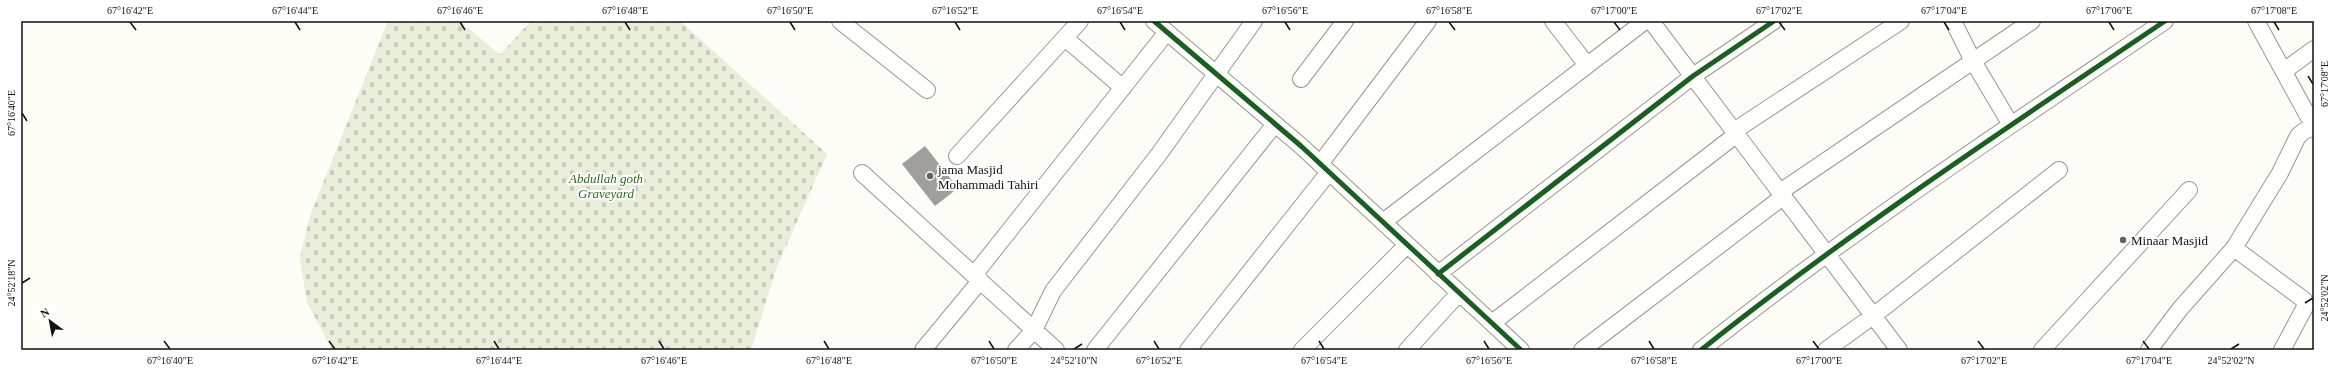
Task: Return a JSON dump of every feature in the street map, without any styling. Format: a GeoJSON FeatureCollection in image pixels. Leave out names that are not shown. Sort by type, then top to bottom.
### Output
{"type":"FeatureCollection","features":[{"type":"Feature","properties":{"kind":"street"},"geometry":{"type":"LineString","coordinates":[[840,21],[927,90]]}},
{"type":"Feature","properties":{"kind":"street"},"geometry":{"type":"LineString","coordinates":[[957,156],[1080,21]]}},
{"type":"Feature","properties":{"kind":"street"},"geometry":{"type":"LineString","coordinates":[[1016,350],[1034,330],[1054,291],[1159,154],[1254,21]]}},
{"type":"Feature","properties":{"kind":"street"},"geometry":{"type":"LineString","coordinates":[[1301,79],[1344,21]]}},
{"type":"Feature","properties":{"kind":"street"},"geometry":{"type":"LineString","coordinates":[[1188,350],[1325,168],[1428,21]]}},
{"type":"Feature","properties":{"kind":"street"},"geometry":{"type":"LineString","coordinates":[[1553,21],[1587,65]]}},
{"type":"Feature","properties":{"kind":"street"},"geometry":{"type":"LineString","coordinates":[[1383,222],[1645,21]]}},
{"type":"Feature","properties":{"kind":"street"},"geometry":{"type":"LineString","coordinates":[[1652,21],[1899,350]]}},
{"type":"Feature","properties":{"kind":"street"},"geometry":{"type":"LineString","coordinates":[[1438,274],[1693,76],[1774,21]]}},
{"type":"Feature","properties":{"kind":"street"},"geometry":{"type":"LineString","coordinates":[[1492,323],[1735,132],[1901,21]]}},
{"type":"Feature","properties":{"kind":"street"},"geometry":{"type":"LineString","coordinates":[[1953,21],[1974,62],[2011,124]]}},
{"type":"Feature","properties":{"kind":"street"},"geometry":{"type":"LineString","coordinates":[[1582,350],[1782,194],[2032,21]]}},
{"type":"Feature","properties":{"kind":"street"},"geometry":{"type":"LineString","coordinates":[[1701,350],[1827,254],[2011,124],[2165,21]]}},
{"type":"Feature","properties":{"kind":"street"},"geometry":{"type":"LineString","coordinates":[[2149,350],[2180,309],[2234,248],[2280,173],[2298,136],[2304,131],[2314,127],[2256,21]]}},
{"type":"Feature","properties":{"kind":"street"},"geometry":{"type":"LineString","coordinates":[[922,350],[1123,88],[1159,25],[1325,168],[1492,323],[1517,349]]}},
{"type":"Feature","properties":{"kind":"street"},"geometry":{"type":"LineString","coordinates":[[1065,38],[1123,88]]}},
{"type":"Feature","properties":{"kind":"street"},"geometry":{"type":"LineString","coordinates":[[2284,70],[2314,49]]}},
{"type":"Feature","properties":{"kind":"street"},"geometry":{"type":"LineString","coordinates":[[1095,350],[1275,124]]}},
{"type":"Feature","properties":{"kind":"street"},"geometry":{"type":"LineString","coordinates":[[1826,350],[1873,316],[2059,170]]}},
{"type":"Feature","properties":{"kind":"street"},"geometry":{"type":"LineString","coordinates":[[862,173],[1056,350]]}},
{"type":"Feature","properties":{"kind":"street"},"geometry":{"type":"LineString","coordinates":[[2042,350],[2189,190]]}},
{"type":"Feature","properties":{"kind":"street"},"geometry":{"type":"LineString","coordinates":[[1302,350],[1407,245]]}},
{"type":"Feature","properties":{"kind":"street"},"geometry":{"type":"LineString","coordinates":[[2234,248],[2304,300],[2305,307],[2282,350]]}},
{"type":"Feature","properties":{"kind":"street"},"geometry":{"type":"LineString","coordinates":[[1406,350],[1459,293]]}},
{"type":"Feature","properties":{"kind":"green space","name":"Abdullah goth Graveyard"},"geometry":{"type":"Polygon","coordinates":[[[388,21],[460,21],[500,55],[531,21],[680,21],[827,154],[776,269],[751,350],[332,350],[307,302],[300,258],[310,216],[388,21]]]}},
{"type":"Feature","properties":{"kind":"building","name":"jama Masjid Mohammadi Tahiri"},"geometry":{"type":"Polygon","coordinates":[[[925,146],[958,188],[935,206],[902,164],[925,146]]]}},
{"type":"Feature","properties":{"kind":"cycle path"},"geometry":{"type":"LineString","coordinates":[[1154,21],[1301,146],[1521,350]]}},
{"type":"Feature","properties":{"kind":"cycle path"},"geometry":{"type":"LineString","coordinates":[[1438,274],[1693,76],[1774,21]]}},
{"type":"Feature","properties":{"kind":"cycle path"},"geometry":{"type":"LineString","coordinates":[[1701,350],[1757,306],[1871,222],[2165,21]]}},
{"type":"Feature","properties":{"kind":"place","name":"jama Masjid Mohammadi Tahiri"},"geometry":{"type":"Point","coordinates":[930,176]}},
{"type":"Feature","properties":{"kind":"place","name":"Minaar Masjid"},"geometry":{"type":"Point","coordinates":[2123,240]}}]}
